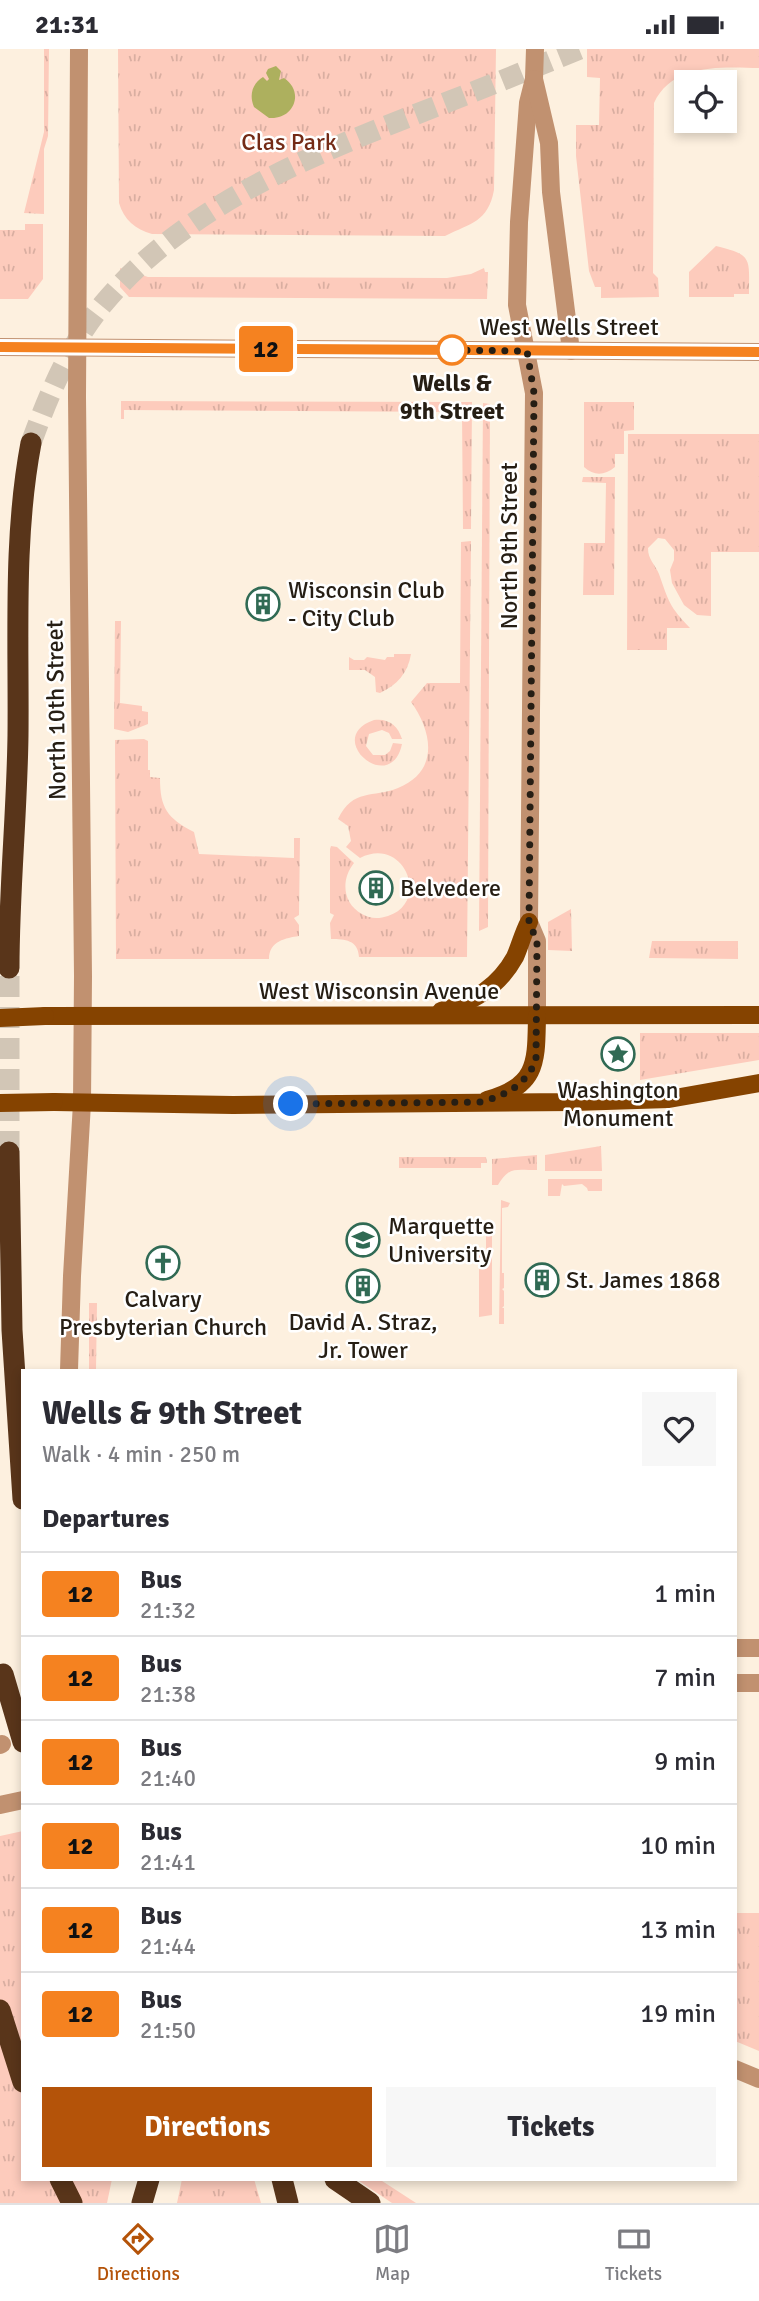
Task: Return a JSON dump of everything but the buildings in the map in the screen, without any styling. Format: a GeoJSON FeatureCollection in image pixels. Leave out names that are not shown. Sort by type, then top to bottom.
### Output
{"type":"FeatureCollection","features":[{"type":"Feature","properties":{"kind":"highway"},"geometry":{"type":"LineString","coordinates":[[9,968],[17,756],[20,532],[31,443]]}},
{"type":"Feature","properties":{"kind":"highway"},"geometry":{"type":"LineString","coordinates":[[0,810],[9,945]]}},
{"type":"Feature","properties":{"kind":"highway"},"geometry":{"type":"LineString","coordinates":[[9,1152],[12,1330],[21,1468]]}},
{"type":"Feature","properties":{"kind":"highway"},"geometry":{"type":"LineString","coordinates":[[1,1668],[8,1744]]}},
{"type":"Feature","properties":{"kind":"highway"},"geometry":{"type":"LineString","coordinates":[[0,2010],[21,2076]]}},
{"type":"Feature","properties":{"kind":"highway"},"geometry":{"type":"LineString","coordinates":[[61,2181],[72,2203]]}},
{"type":"Feature","properties":{"kind":"highway"},"geometry":{"type":"LineString","coordinates":[[142,2203],[148,2181]]}},
{"type":"Feature","properties":{"kind":"highway"},"geometry":{"type":"LineString","coordinates":[[282,2181],[288,2203]]}},
{"type":"Feature","properties":{"kind":"highway"},"geometry":{"type":"LineString","coordinates":[[338,2181],[370,2203]]}},
{"type":"Feature","properties":{"kind":"main road"},"geometry":{"type":"LineString","coordinates":[[419,1016],[464,1003],[490,989],[506,972],[529,922]]}},
{"type":"Feature","properties":{"kind":"main road"},"geometry":{"type":"LineString","coordinates":[[463,1104],[494,1099],[525,1079],[536,1060],[537,1016]]}},
{"type":"Feature","properties":{"kind":"main road","name":"West Wisconsin Avenue"},"geometry":{"type":"LineString","coordinates":[[0,1018],[759,1016]]}},
{"type":"Feature","properties":{"kind":"main road"},"geometry":{"type":"LineString","coordinates":[[0,1103],[463,1104],[669,1099],[759,1083]]}},
{"type":"Feature","properties":{"kind":"street","name":"North 10th Street"},"geometry":{"type":"LineString","coordinates":[[69,1369],[82,1103],[77,347],[79,49]]}},
{"type":"Feature","properties":{"kind":"street","name":"North 9th Street"},"geometry":{"type":"LineString","coordinates":[[534,49],[534,79],[549,143],[551,192],[571,351]]}},
{"type":"Feature","properties":{"kind":"street","name":"North 9th Street"},"geometry":{"type":"LineString","coordinates":[[534,79],[528,103],[518,233],[517,305],[534,393],[529,922],[537,941],[537,1016]]}},
{"type":"Feature","properties":{"kind":"street","name":"West Wells Street"},"geometry":{"type":"LineString","coordinates":[[2,347],[759,352]]}},
{"type":"Feature","properties":{"kind":"street"},"geometry":{"type":"LineString","coordinates":[[737,1648],[759,1648]]}},
{"type":"Feature","properties":{"kind":"street"},"geometry":{"type":"LineString","coordinates":[[737,1683],[759,1683]]}},
{"type":"Feature","properties":{"kind":"street"},"geometry":{"type":"LineString","coordinates":[[0,1805],[21,1800]]}},
{"type":"Feature","properties":{"kind":"street"},"geometry":{"type":"LineString","coordinates":[[737,2070],[759,2079]]}},
{"type":"Feature","properties":{"kind":"green space"},"geometry":{"type":"Polygon","coordinates":[[[44,49],[49,49],[44,214],[24,213],[44,132],[44,49]]]}},
{"type":"Feature","properties":{"kind":"green space","name":"Clas Park"},"geometry":{"type":"Polygon","coordinates":[[[118,49],[496,49],[494,190],[491,201],[477,220],[445,236],[146,232],[127,219],[119,203],[118,49]]]}},
{"type":"Feature","properties":{"kind":"green space"},"geometry":{"type":"Polygon","coordinates":[[[587,49],[759,49],[759,68],[674,70],[674,80],[662,90],[654,103],[653,273],[658,278],[659,297],[601,298],[601,287],[595,287],[589,271],[576,156],[576,125],[599,125],[600,78],[587,77],[587,49]]]}},
{"type":"Feature","properties":{"kind":"green space"},"geometry":{"type":"Polygon","coordinates":[[[25,224],[43,224],[43,279],[28,299],[0,299],[0,230],[25,230],[25,224]]]}},
{"type":"Feature","properties":{"kind":"green space"},"geometry":{"type":"Polygon","coordinates":[[[716,246],[737,252],[746,260],[749,294],[734,294],[734,297],[689,297],[689,272],[716,246]]]}},
{"type":"Feature","properties":{"kind":"green space"},"geometry":{"type":"Polygon","coordinates":[[[120,268],[148,277],[447,278],[471,274],[484,268],[485,272],[488,272],[487,299],[129,297],[120,287],[120,268]]]}},
{"type":"Feature","properties":{"kind":"green space"},"geometry":{"type":"Polygon","coordinates":[[[121,401],[472,402],[471,529],[463,529],[462,412],[124,410],[124,419],[121,419],[121,401]]]}},
{"type":"Feature","properties":{"kind":"green space"},"geometry":{"type":"Polygon","coordinates":[[[584,402],[634,402],[634,430],[624,431],[624,454],[615,454],[615,467],[607,472],[595,473],[584,467],[584,402]]]}},
{"type":"Feature","properties":{"kind":"green space"},"geometry":{"type":"Polygon","coordinates":[[[483,403],[490,404],[488,927],[479,931],[483,403]]]}},
{"type":"Feature","properties":{"kind":"green space"},"geometry":{"type":"Polygon","coordinates":[[[628,434],[759,434],[759,552],[711,552],[711,616],[697,615],[684,605],[672,583],[670,570],[674,550],[665,539],[658,538],[648,548],[650,559],[670,603],[690,628],[667,628],[667,650],[627,650],[628,434]]]}},
{"type":"Feature","properties":{"kind":"green space"},"geometry":{"type":"Polygon","coordinates":[[[583,477],[615,477],[614,595],[583,595],[584,543],[605,543],[606,483],[582,482],[583,477]]]}},
{"type":"Feature","properties":{"kind":"green space"},"geometry":{"type":"Polygon","coordinates":[[[471,541],[467,957],[359,957],[353,944],[346,940],[331,939],[330,923],[334,915],[330,913],[331,846],[337,847],[354,863],[347,876],[347,897],[350,904],[365,916],[381,918],[401,909],[408,898],[410,885],[407,873],[400,863],[389,855],[376,853],[360,858],[346,847],[351,841],[348,826],[338,819],[350,802],[357,798],[389,791],[411,781],[426,761],[428,749],[424,725],[411,702],[427,683],[460,683],[461,542],[471,541]]]}},
{"type":"Feature","properties":{"kind":"green space"},"geometry":{"type":"Polygon","coordinates":[[[115,621],[121,621],[120,703],[142,706],[142,711],[148,712],[148,724],[128,732],[114,729],[115,621]]]}},
{"type":"Feature","properties":{"kind":"green space"},"geometry":{"type":"Polygon","coordinates":[[[394,654],[411,654],[401,678],[380,693],[376,692],[375,677],[365,670],[349,670],[349,657],[354,660],[364,660],[367,657],[385,660],[387,657],[394,657],[394,654]]]}},
{"type":"Feature","properties":{"kind":"green space"},"geometry":{"type":"Polygon","coordinates":[[[374,720],[384,720],[392,724],[402,739],[392,739],[389,733],[382,730],[369,734],[366,746],[373,755],[385,755],[393,743],[402,744],[396,759],[386,765],[364,759],[357,749],[355,739],[360,728],[374,720]]]}},
{"type":"Feature","properties":{"kind":"green space"},"geometry":{"type":"Polygon","coordinates":[[[115,740],[148,741],[150,777],[160,778],[167,811],[177,822],[194,832],[199,854],[294,858],[294,838],[300,838],[299,915],[294,918],[299,925],[299,936],[275,944],[269,959],[116,959],[115,740]]]}},
{"type":"Feature","properties":{"kind":"green space"},"geometry":{"type":"Polygon","coordinates":[[[571,909],[572,951],[548,950],[548,922],[571,909]]]}},
{"type":"Feature","properties":{"kind":"green space"},"geometry":{"type":"Polygon","coordinates":[[[652,941],[738,941],[738,959],[649,958],[652,941]]]}},
{"type":"Feature","properties":{"kind":"green space"},"geometry":{"type":"Polygon","coordinates":[[[640,1033],[759,1033],[759,1060],[640,1080],[640,1033]]]}},
{"type":"Feature","properties":{"kind":"green space"},"geometry":{"type":"Polygon","coordinates":[[[601,1146],[602,1171],[545,1171],[545,1155],[601,1146]]]}},
{"type":"Feature","properties":{"kind":"green space"},"geometry":{"type":"Polygon","coordinates":[[[537,1155],[537,1170],[514,1170],[498,1185],[492,1185],[492,1159],[537,1155]]]}},
{"type":"Feature","properties":{"kind":"green space"},"geometry":{"type":"Polygon","coordinates":[[[399,1157],[486,1157],[487,1163],[481,1163],[481,1168],[399,1168],[399,1157]]]}},
{"type":"Feature","properties":{"kind":"green space"},"geometry":{"type":"Polygon","coordinates":[[[548,1179],[602,1179],[602,1191],[588,1191],[582,1184],[562,1184],[560,1196],[548,1196],[548,1179]]]}},
{"type":"Feature","properties":{"kind":"green space"},"geometry":{"type":"Polygon","coordinates":[[[501,1200],[510,1203],[508,1207],[502,1208],[504,1324],[499,1324],[501,1200]]]}},
{"type":"Feature","properties":{"kind":"green space"},"geometry":{"type":"Polygon","coordinates":[[[486,1228],[492,1228],[492,1315],[479,1317],[479,1255],[486,1255],[486,1228]]]}},
{"type":"Feature","properties":{"kind":"green space"},"geometry":{"type":"Polygon","coordinates":[[[89,1303],[97,1303],[96,1369],[89,1369],[89,1303]]]}},
{"type":"Feature","properties":{"kind":"green space"},"geometry":{"type":"Polygon","coordinates":[[[21,1831],[21,2181],[112,2181],[107,2203],[0,2203],[0,1836],[21,1831]]]}},
{"type":"Feature","properties":{"kind":"green space"},"geometry":{"type":"Polygon","coordinates":[[[737,1913],[759,1913],[759,2051],[737,2042],[737,1913]]]}},
{"type":"Feature","properties":{"kind":"green space"},"geometry":{"type":"Polygon","coordinates":[[[182,2181],[255,2181],[261,2203],[177,2203],[182,2181]]]}},
{"type":"Feature","properties":{"kind":"green space"},"geometry":{"type":"Polygon","coordinates":[[[359,2181],[382,2181],[416,2203],[392,2203],[359,2181]]]}},
{"type":"Feature","properties":{"kind":"shaded area"},"geometry":{"type":"Polygon","coordinates":[[[276,66],[281,71],[279,80],[284,78],[290,84],[295,97],[294,104],[285,115],[269,118],[254,107],[252,94],[259,80],[263,77],[267,81],[269,79],[266,73],[268,69],[276,66]]]}},
{"type":"Feature","properties":{"kind":"tunnel"},"geometry":{"type":"LineString","coordinates":[[31,443],[62,370],[92,318],[137,268],[174,237],[255,185],[299,164],[387,125],[580,49]]}},
{"type":"Feature","properties":{"kind":"tunnel"},"geometry":{"type":"LineString","coordinates":[[9,968],[9,1152]]}},
{"type":"Feature","properties":{"kind":"bus line","name":"12"},"geometry":{"type":"LineString","coordinates":[[0,347],[759,352]]}},
{"type":"Feature","properties":{"kind":"place","name":"Wells & 9th Street"},"geometry":{"type":"Point","coordinates":[452,350]}},
{"type":"Feature","properties":{"kind":"place","name":"Wisconsin Club - City Club"},"geometry":{"type":"Point","coordinates":[263,604]}},
{"type":"Feature","properties":{"kind":"place","name":"Belvedere"},"geometry":{"type":"Point","coordinates":[376,888]}},
{"type":"Feature","properties":{"kind":"place","name":"Washington Monument"},"geometry":{"type":"Point","coordinates":[618,1054]}},
{"type":"Feature","properties":{"kind":"place","name":"Marquette University"},"geometry":{"type":"Point","coordinates":[363,1240]}},
{"type":"Feature","properties":{"kind":"place","name":"Calvary Presbyterian Church"},"geometry":{"type":"Point","coordinates":[163,1263]}},
{"type":"Feature","properties":{"kind":"place","name":"St. James 1868"},"geometry":{"type":"Point","coordinates":[542,1280]}},
{"type":"Feature","properties":{"kind":"place","name":"David A. Straz, Jr. Tower"},"geometry":{"type":"Point","coordinates":[363,1286]}},
{"type":"Feature","properties":{"kind":"route"},"geometry":{"type":"LineString","coordinates":[[291,1104],[480,1102],[494,1099],[517,1086],[532,1070],[536,1060],[537,941],[529,922],[534,393],[527,351],[448,350],[452,350]]}}]}
